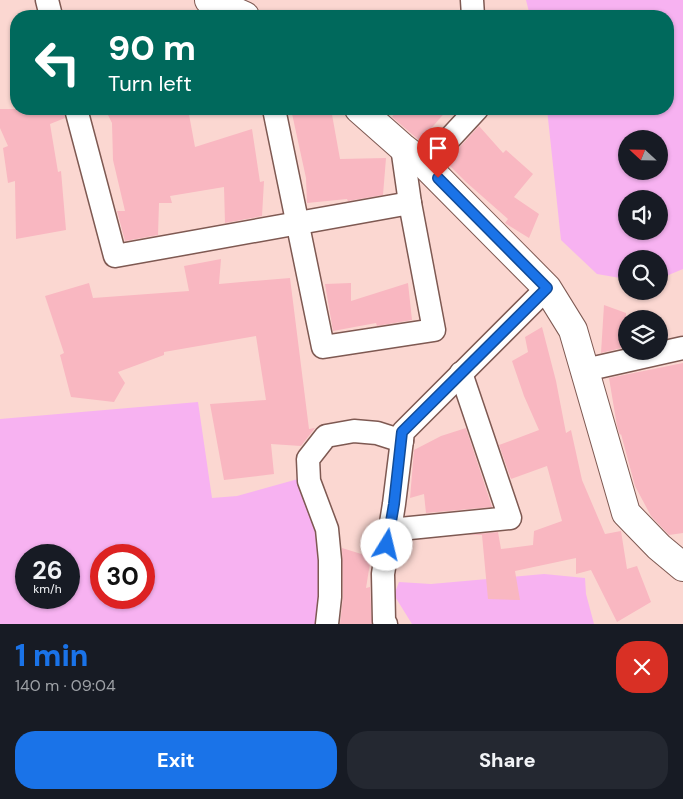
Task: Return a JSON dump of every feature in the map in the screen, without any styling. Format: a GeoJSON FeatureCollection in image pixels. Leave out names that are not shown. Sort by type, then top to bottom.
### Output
{"type":"FeatureCollection","features":[{"type":"Feature","properties":{"kind":"street"},"geometry":{"type":"LineString","coordinates":[[208,0],[231,10]]}},
{"type":"Feature","properties":{"kind":"street"},"geometry":{"type":"LineString","coordinates":[[78,115],[115,256],[410,203]]}},
{"type":"Feature","properties":{"kind":"street"},"geometry":{"type":"LineString","coordinates":[[275,115],[323,347],[434,330],[410,203],[402,147]]}},
{"type":"Feature","properties":{"kind":"street"},"geometry":{"type":"LineString","coordinates":[[367,115],[425,165],[547,288],[573,330],[626,513],[659,547],[683,567]]}},
{"type":"Feature","properties":{"kind":"street"},"geometry":{"type":"LineString","coordinates":[[425,165],[471,115]]}},
{"type":"Feature","properties":{"kind":"street"},"geometry":{"type":"LineString","coordinates":[[386,624],[384,621],[382,574],[390,530],[402,432],[547,288]]}},
{"type":"Feature","properties":{"kind":"street"},"geometry":{"type":"LineString","coordinates":[[585,370],[683,348]]}},
{"type":"Feature","properties":{"kind":"street"},"geometry":{"type":"LineString","coordinates":[[390,530],[510,518],[461,373]]}},
{"type":"Feature","properties":{"kind":"street"},"geometry":{"type":"LineString","coordinates":[[327,624],[330,598],[328,529],[309,480],[308,459],[326,436],[354,431],[377,433],[402,441]]}},
{"type":"Feature","properties":{"kind":"shaded area"},"geometry":{"type":"Polygon","coordinates":[[[526,0],[683,0],[683,269],[668,275],[668,250],[618,250],[618,278],[597,274],[561,240],[548,115],[674,115],[674,10],[528,10],[526,0]]]}},
{"type":"Feature","properties":{"kind":"shaded area"},"geometry":{"type":"Polygon","coordinates":[[[198,402],[212,498],[237,496],[298,479],[324,550],[321,624],[0,624],[0,419],[198,402]]]}},
{"type":"Feature","properties":{"kind":"shaded area"},"geometry":{"type":"Polygon","coordinates":[[[544,574],[585,578],[586,594],[594,624],[412,624],[394,595],[399,582],[431,584],[544,574]]]}},
{"type":"Feature","properties":{"kind":"building"},"geometry":{"type":"Polygon","coordinates":[[[0,109],[10,109],[10,115],[64,115],[65,118],[50,124],[58,172],[61,171],[66,230],[16,239],[15,181],[8,183],[3,148],[8,146],[0,128],[0,109]]]}},
{"type":"Feature","properties":{"kind":"building"},"geometry":{"type":"Polygon","coordinates":[[[108,115],[189,115],[195,147],[252,129],[260,182],[264,181],[262,216],[225,223],[224,187],[170,196],[172,203],[159,203],[158,235],[125,241],[117,211],[125,211],[113,160],[112,123],[108,115]]]}},
{"type":"Feature","properties":{"kind":"building"},"geometry":{"type":"Polygon","coordinates":[[[292,115],[332,115],[340,159],[386,158],[383,195],[348,201],[347,199],[307,203],[306,178],[292,115]]]}},
{"type":"Feature","properties":{"kind":"building"},"geometry":{"type":"Polygon","coordinates":[[[394,115],[443,115],[420,141],[392,117],[394,115]]]}},
{"type":"Feature","properties":{"kind":"building"},"geometry":{"type":"Polygon","coordinates":[[[479,126],[503,153],[506,150],[533,174],[514,197],[539,214],[529,238],[505,223],[508,219],[446,162],[479,126]]]}},
{"type":"Feature","properties":{"kind":"building"},"geometry":{"type":"Polygon","coordinates":[[[221,259],[219,284],[290,278],[309,429],[315,428],[301,446],[271,444],[274,474],[224,480],[210,404],[266,400],[256,336],[164,352],[164,355],[118,372],[125,383],[114,402],[71,397],[60,355],[64,353],[45,296],[89,283],[93,298],[189,291],[184,266],[221,259]]]}},
{"type":"Feature","properties":{"kind":"building"},"geometry":{"type":"Polygon","coordinates":[[[351,283],[351,301],[408,283],[412,320],[377,326],[376,323],[333,331],[325,284],[351,283]]]}},
{"type":"Feature","properties":{"kind":"building"},"geometry":{"type":"Polygon","coordinates":[[[604,305],[618,310],[618,349],[601,353],[604,305]]]}},
{"type":"Feature","properties":{"kind":"building"},"geometry":{"type":"Polygon","coordinates":[[[542,327],[556,381],[566,433],[571,430],[582,480],[605,534],[621,531],[627,569],[637,566],[651,602],[617,622],[591,570],[576,574],[576,558],[515,571],[520,600],[488,599],[482,535],[467,535],[498,532],[501,549],[533,545],[534,531],[562,521],[547,466],[511,479],[499,445],[539,430],[524,396],[512,361],[528,352],[525,337],[542,327]]]}},
{"type":"Feature","properties":{"kind":"building"},"geometry":{"type":"Polygon","coordinates":[[[683,363],[683,533],[669,535],[651,516],[635,486],[621,434],[617,426],[609,378],[683,363]]]}},
{"type":"Feature","properties":{"kind":"building"},"geometry":{"type":"Polygon","coordinates":[[[466,428],[492,507],[426,513],[424,494],[410,498],[414,450],[441,436],[466,428]]]}},
{"type":"Feature","properties":{"kind":"building"},"geometry":{"type":"Polygon","coordinates":[[[342,548],[371,557],[366,588],[370,587],[372,624],[340,624],[343,597],[342,548]]]}},
{"type":"Feature","properties":{"kind":"route"},"geometry":{"type":"LineString","coordinates":[[387,545],[394,504],[402,432],[547,288],[438,178]]}}]}
